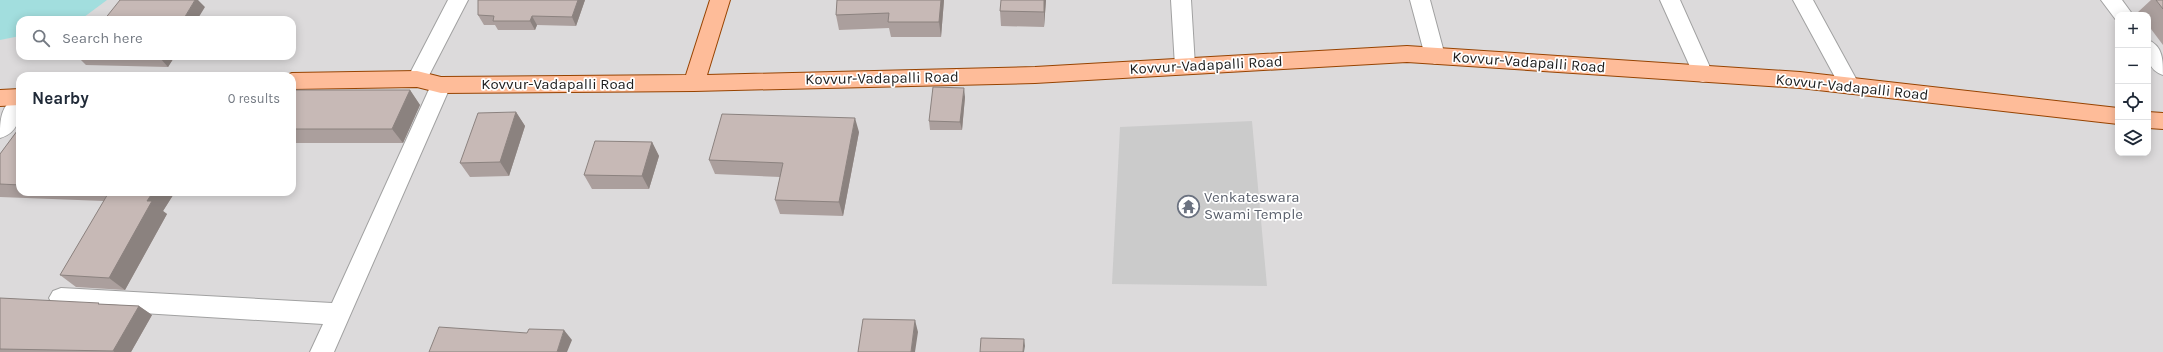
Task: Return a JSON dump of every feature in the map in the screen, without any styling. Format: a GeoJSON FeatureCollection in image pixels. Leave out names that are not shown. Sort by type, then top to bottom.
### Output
{"type":"FeatureCollection","features":[{"type":"Feature","properties":{"kind":"main road"},"geometry":{"type":"LineString","coordinates":[[694,83],[720,0]]}},
{"type":"Feature","properties":{"kind":"main road","name":"Kovvur-Vadapalli Road"},"geometry":{"type":"LineString","coordinates":[[296,82],[417,79],[441,85],[694,83],[1035,75],[1407,54],[1800,80],[2115,116]]}},
{"type":"Feature","properties":{"kind":"main road"},"geometry":{"type":"LineString","coordinates":[[0,98],[16,97]]}},
{"type":"Feature","properties":{"kind":"main road"},"geometry":{"type":"LineString","coordinates":[[2151,120],[2163,121]]}},
{"type":"Feature","properties":{"kind":"street"},"geometry":{"type":"LineString","coordinates":[[417,79],[458,0]]}},
{"type":"Feature","properties":{"kind":"street"},"geometry":{"type":"LineString","coordinates":[[1181,0],[1185,66]]}},
{"type":"Feature","properties":{"kind":"street"},"geometry":{"type":"LineString","coordinates":[[1420,0],[1435,56]]}},
{"type":"Feature","properties":{"kind":"street"},"geometry":{"type":"LineString","coordinates":[[1670,0],[1703,74]]}},
{"type":"Feature","properties":{"kind":"street"},"geometry":{"type":"LineString","coordinates":[[1803,0],[1850,86]]}},
{"type":"Feature","properties":{"kind":"street"},"geometry":{"type":"LineString","coordinates":[[2111,0],[2121,12]]}},
{"type":"Feature","properties":{"kind":"street"},"geometry":{"type":"LineString","coordinates":[[2151,52],[2163,67]]}},
{"type":"Feature","properties":{"kind":"street"},"geometry":{"type":"LineString","coordinates":[[322,352],[441,85]]}},
{"type":"Feature","properties":{"kind":"street"},"geometry":{"type":"LineString","coordinates":[[0,130],[16,109]]}},
{"type":"Feature","properties":{"kind":"street"},"geometry":{"type":"LineString","coordinates":[[62,298],[338,314]]}},
{"type":"Feature","properties":{"kind":"shaded area"},"geometry":{"type":"Polygon","coordinates":[[[0,0],[2163,0],[2163,352],[0,352],[0,0]]]}},
{"type":"Feature","properties":{"kind":"shaded area","name":"Venkateswara Swami Temple"},"geometry":{"type":"Polygon","coordinates":[[[1252,121],[1267,286],[1112,284],[1120,127],[1252,121]]]}},
{"type":"Feature","properties":{"kind":"water"},"geometry":{"type":"Polygon","coordinates":[[[0,0],[107,0],[85,16],[16,16],[16,37],[0,40],[0,0]]]}},
{"type":"Feature","properties":{"kind":"building"},"geometry":{"type":"Polygon","coordinates":[[[120,0],[195,0],[185,16],[107,16],[120,0]]]}},
{"type":"Feature","properties":{"kind":"building"},"geometry":{"type":"Polygon","coordinates":[[[478,0],[578,0],[572,17],[532,16],[530,21],[493,21],[494,16],[478,15],[478,0]]]}},
{"type":"Feature","properties":{"kind":"building"},"geometry":{"type":"Polygon","coordinates":[[[837,0],[941,0],[939,22],[888,22],[889,13],[836,15],[837,0]]]}},
{"type":"Feature","properties":{"kind":"building"},"geometry":{"type":"Polygon","coordinates":[[[1001,0],[1044,0],[1044,12],[1000,11],[1001,0]]]}},
{"type":"Feature","properties":{"kind":"building"},"geometry":{"type":"Polygon","coordinates":[[[2156,0],[2163,0],[2163,9],[2156,0]]]}},
{"type":"Feature","properties":{"kind":"building"},"geometry":{"type":"Polygon","coordinates":[[[933,87],[964,88],[960,122],[929,121],[933,87]]]}},
{"type":"Feature","properties":{"kind":"building"},"geometry":{"type":"Polygon","coordinates":[[[296,90],[410,90],[392,129],[296,129],[296,90]]]}},
{"type":"Feature","properties":{"kind":"building"},"geometry":{"type":"Polygon","coordinates":[[[516,112],[500,162],[460,163],[478,113],[516,112]]]}},
{"type":"Feature","properties":{"kind":"building"},"geometry":{"type":"Polygon","coordinates":[[[722,114],[855,118],[839,202],[775,200],[783,163],[709,160],[722,114]]]}},
{"type":"Feature","properties":{"kind":"building"},"geometry":{"type":"Polygon","coordinates":[[[16,132],[16,185],[0,184],[0,154],[16,132]]]}},
{"type":"Feature","properties":{"kind":"building"},"geometry":{"type":"Polygon","coordinates":[[[595,141],[652,142],[642,176],[584,175],[595,141]]]}},
{"type":"Feature","properties":{"kind":"building"},"geometry":{"type":"Polygon","coordinates":[[[107,196],[150,196],[147,201],[152,201],[109,278],[60,275],[107,196]]]}},
{"type":"Feature","properties":{"kind":"building"},"geometry":{"type":"Polygon","coordinates":[[[0,298],[139,306],[113,351],[0,349],[0,298]]]}},
{"type":"Feature","properties":{"kind":"building"},"geometry":{"type":"Polygon","coordinates":[[[863,319],[915,320],[911,352],[858,352],[863,319]]]}},
{"type":"Feature","properties":{"kind":"building"},"geometry":{"type":"Polygon","coordinates":[[[439,327],[527,333],[529,329],[564,330],[557,352],[429,352],[439,327]]]}},
{"type":"Feature","properties":{"kind":"building"},"geometry":{"type":"Polygon","coordinates":[[[981,338],[1024,339],[1023,352],[980,352],[981,338]]]}},
{"type":"Feature","properties":{"kind":"place","name":"Venkateswara Swami Temple"},"geometry":{"type":"Point","coordinates":[1188,206]}}]}
